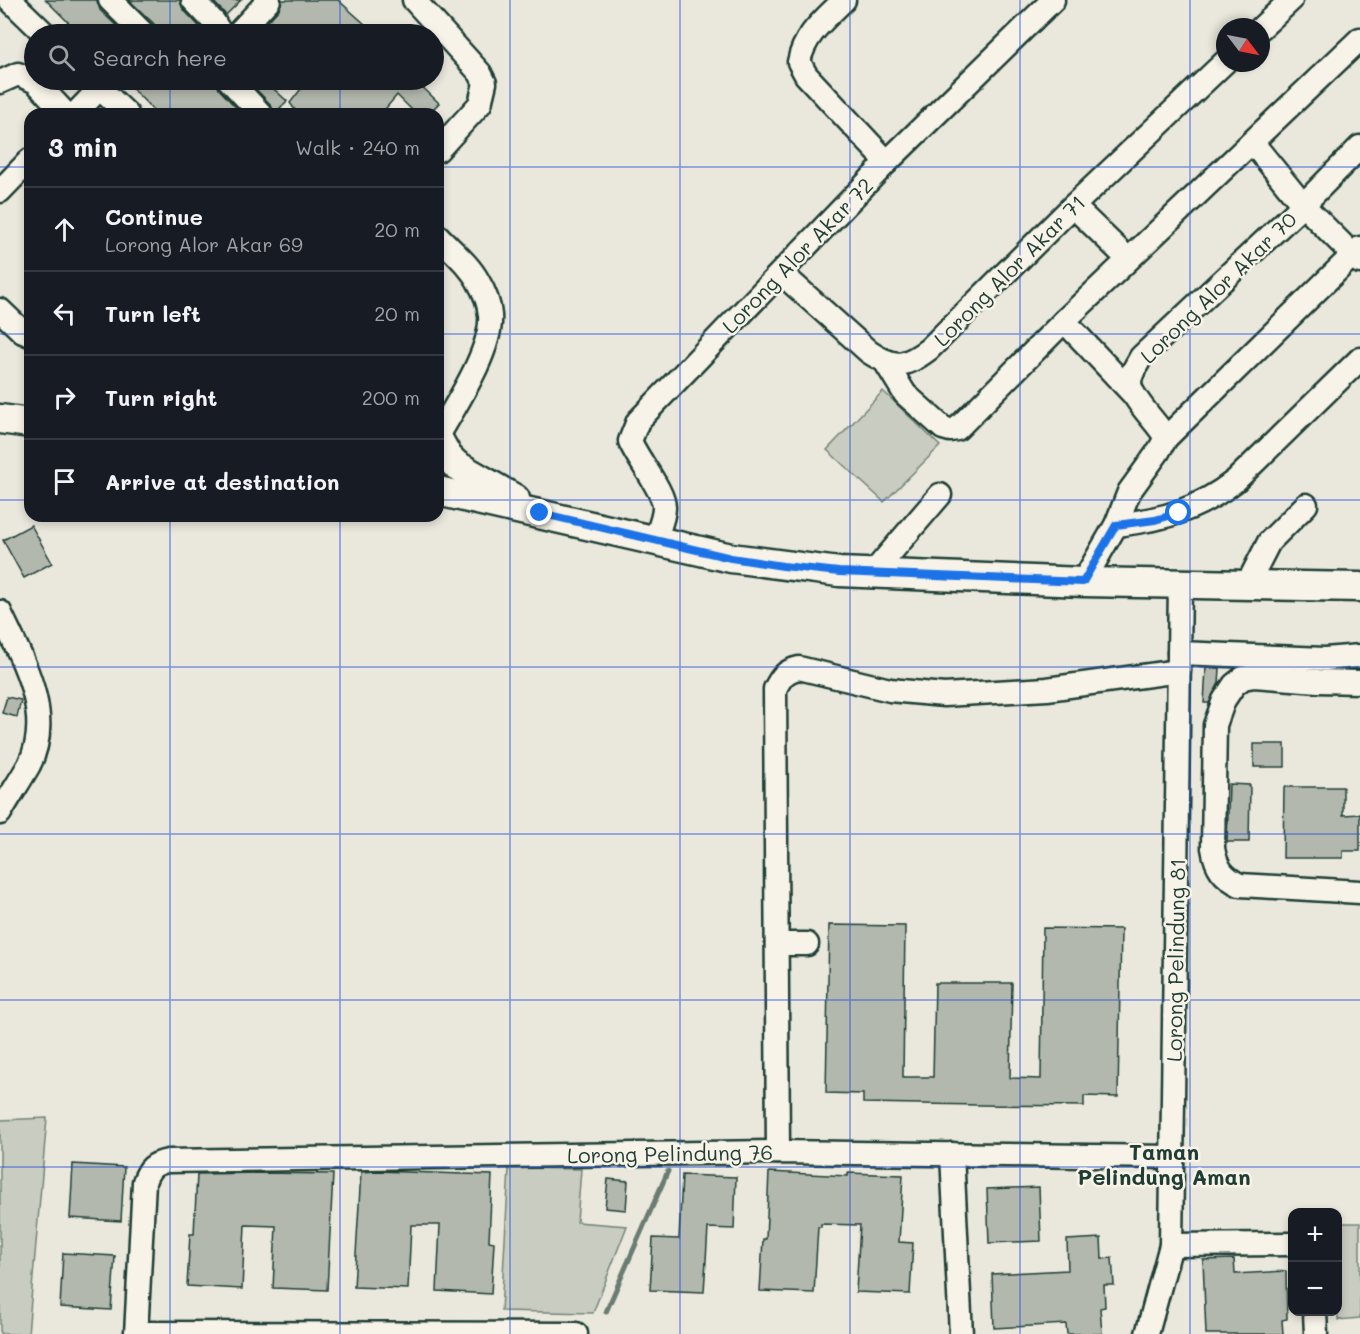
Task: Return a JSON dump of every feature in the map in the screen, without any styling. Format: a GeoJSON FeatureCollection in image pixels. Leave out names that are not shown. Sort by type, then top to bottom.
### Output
{"type":"FeatureCollection","features":[{"type":"Feature","properties":{"kind":"main road"},"geometry":{"type":"LineString","coordinates":[[0,419],[24,422]]}},
{"type":"Feature","properties":{"kind":"main road"},"geometry":{"type":"LineString","coordinates":[[444,449],[456,465],[540,513]]}},
{"type":"Feature","properties":{"kind":"main road"},"geometry":{"type":"LineString","coordinates":[[444,492],[731,558],[839,572],[1083,582],[1360,588]]}},
{"type":"Feature","properties":{"kind":"street"},"geometry":{"type":"LineString","coordinates":[[10,0],[35,24]]}},
{"type":"Feature","properties":{"kind":"street"},"geometry":{"type":"LineString","coordinates":[[110,0],[134,24]]}},
{"type":"Feature","properties":{"kind":"street"},"geometry":{"type":"LineString","coordinates":[[193,0],[208,24]]}},
{"type":"Feature","properties":{"kind":"street"},"geometry":{"type":"LineString","coordinates":[[246,24],[269,0]]}},
{"type":"Feature","properties":{"kind":"street"},"geometry":{"type":"LineString","coordinates":[[414,0],[436,24]]}},
{"type":"Feature","properties":{"kind":"street"},"geometry":{"type":"LineString","coordinates":[[844,0],[809,36],[801,50],[799,62],[806,75],[887,162]]}},
{"type":"Feature","properties":{"kind":"street","name":"Lorong Alor Akar 72"},"geometry":{"type":"LineString","coordinates":[[655,540],[664,508],[660,495],[634,452],[630,441],[638,421],[887,162],[1053,0]]}},
{"type":"Feature","properties":{"kind":"street"},"geometry":{"type":"LineString","coordinates":[[1270,20],[1291,0]]}},
{"type":"Feature","properties":{"kind":"street"},"geometry":{"type":"LineString","coordinates":[[444,33],[480,73],[485,83],[480,104],[444,143]]}},
{"type":"Feature","properties":{"kind":"street"},"geometry":{"type":"LineString","coordinates":[[781,273],[869,352],[886,363],[905,394],[943,428],[957,429],[1128,259],[1360,39]]}},
{"type":"Feature","properties":{"kind":"street","name":"Lorong Alor Akar 71"},"geometry":{"type":"LineString","coordinates":[[886,363],[901,364],[915,360],[929,349],[1073,206],[1216,71]]}},
{"type":"Feature","properties":{"kind":"street"},"geometry":{"type":"LineString","coordinates":[[0,82],[18,74],[24,77]]}},
{"type":"Feature","properties":{"kind":"street"},"geometry":{"type":"LineString","coordinates":[[44,90],[60,108]]}},
{"type":"Feature","properties":{"kind":"street"},"geometry":{"type":"LineString","coordinates":[[79,108],[92,90]]}},
{"type":"Feature","properties":{"kind":"street"},"geometry":{"type":"LineString","coordinates":[[102,90],[121,108]]}},
{"type":"Feature","properties":{"kind":"street"},"geometry":{"type":"LineString","coordinates":[[238,90],[255,108]]}},
{"type":"Feature","properties":{"kind":"street"},"geometry":{"type":"LineString","coordinates":[[1083,582],[1116,525],[1130,492],[1166,438],[1358,255],[1303,205],[1252,142]]}},
{"type":"Feature","properties":{"kind":"street","name":"Lorong Alor Akar 70"},"geometry":{"type":"LineString","coordinates":[[1134,394],[1130,383],[1141,357],[1303,205],[1360,147]]}},
{"type":"Feature","properties":{"kind":"street"},"geometry":{"type":"LineString","coordinates":[[0,191],[24,166]]}},
{"type":"Feature","properties":{"kind":"street"},"geometry":{"type":"LineString","coordinates":[[1073,206],[1128,259]]}},
{"type":"Feature","properties":{"kind":"street"},"geometry":{"type":"LineString","coordinates":[[444,243],[476,278],[487,300],[490,316],[489,336],[477,366],[444,427]]}},
{"type":"Feature","properties":{"kind":"street"},"geometry":{"type":"LineString","coordinates":[[0,310],[24,332]]}},
{"type":"Feature","properties":{"kind":"street"},"geometry":{"type":"LineString","coordinates":[[1064,321],[1134,394],[1166,438]]}},
{"type":"Feature","properties":{"kind":"street"},"geometry":{"type":"LineString","coordinates":[[1116,525],[1155,520],[1179,513],[1214,498],[1235,481],[1360,359]]}},
{"type":"Feature","properties":{"kind":"street"},"geometry":{"type":"LineString","coordinates":[[873,573],[940,495]]}},
{"type":"Feature","properties":{"kind":"street"},"geometry":{"type":"LineString","coordinates":[[1247,585],[1269,542],[1306,505]]}},
{"type":"Feature","properties":{"kind":"street","name":"Lorong Pelindung 81"},"geometry":{"type":"LineString","coordinates":[[1147,1334],[1171,1245],[1180,583]]}},
{"type":"Feature","properties":{"kind":"street"},"geometry":{"type":"LineString","coordinates":[[0,612],[34,691],[38,709],[36,745],[29,764],[0,813]]}},
{"type":"Feature","properties":{"kind":"street"},"geometry":{"type":"LineString","coordinates":[[778,1152],[775,689],[781,677],[789,670],[799,668],[890,690],[944,695],[1047,689],[1179,662],[1360,657]]}},
{"type":"Feature","properties":{"kind":"street"},"geometry":{"type":"LineString","coordinates":[[1360,682],[1254,676],[1243,678],[1228,692],[1215,725],[1213,848],[1215,861],[1220,871],[1229,880],[1240,885],[1360,892]]}},
{"type":"Feature","properties":{"kind":"street"},"geometry":{"type":"LineString","coordinates":[[1178,723],[1215,725]]}},
{"type":"Feature","properties":{"kind":"street"},"geometry":{"type":"LineString","coordinates":[[777,944],[807,944]]}},
{"type":"Feature","properties":{"kind":"street","name":"Lorong Pelindung 76"},"geometry":{"type":"LineString","coordinates":[[136,1333],[144,1182],[154,1164],[168,1161],[778,1152],[1173,1157]]}},
{"type":"Feature","properties":{"kind":"street"},"geometry":{"type":"LineString","coordinates":[[952,1154],[961,1334]]}},
{"type":"Feature","properties":{"kind":"street"},"geometry":{"type":"LineString","coordinates":[[1171,1245],[1288,1244]]}},
{"type":"Feature","properties":{"kind":"street"},"geometry":{"type":"LineString","coordinates":[[1315,1316],[1316,1334]]}},
{"type":"Feature","properties":{"kind":"street"},"geometry":{"type":"LineString","coordinates":[[136,1333],[576,1334]]}},
{"type":"Feature","properties":{"kind":"shaded area"},"geometry":{"type":"Polygon","coordinates":[[[883,391],[940,446],[884,502],[827,450],[883,391]]]}},
{"type":"Feature","properties":{"kind":"shaded area"},"geometry":{"type":"Polygon","coordinates":[[[47,1118],[28,1334],[0,1334],[0,1120],[47,1118]]]}},
{"type":"Feature","properties":{"kind":"shaded area"},"geometry":{"type":"Polygon","coordinates":[[[509,1168],[581,1169],[577,1222],[627,1226],[593,1313],[501,1311],[509,1168]]]}},
{"type":"Feature","properties":{"kind":"shaded area"},"geometry":{"type":"Polygon","coordinates":[[[1342,1223],[1360,1223],[1360,1318],[1338,1320],[1338,1316],[1342,1316],[1342,1223]]]}},
{"type":"Feature","properties":{"kind":"building"},"geometry":{"type":"Polygon","coordinates":[[[46,0],[97,0],[100,10],[115,24],[70,24],[46,0]]]}},
{"type":"Feature","properties":{"kind":"building"},"geometry":{"type":"Polygon","coordinates":[[[129,0],[180,0],[183,9],[197,24],[154,24],[129,0]]]}},
{"type":"Feature","properties":{"kind":"building"},"geometry":{"type":"Polygon","coordinates":[[[212,0],[241,0],[226,15],[212,0]]]}},
{"type":"Feature","properties":{"kind":"building"},"geometry":{"type":"Polygon","coordinates":[[[282,0],[338,0],[365,24],[268,24],[268,21],[279,9],[282,0]]]}},
{"type":"Feature","properties":{"kind":"building"},"geometry":{"type":"Polygon","coordinates":[[[134,90],[220,90],[236,108],[151,108],[134,90]]]}},
{"type":"Feature","properties":{"kind":"building"},"geometry":{"type":"Polygon","coordinates":[[[257,90],[275,90],[287,101],[280,108],[272,108],[257,90]]]}},
{"type":"Feature","properties":{"kind":"building"},"geometry":{"type":"Polygon","coordinates":[[[300,90],[425,90],[439,103],[434,108],[410,108],[397,95],[386,108],[294,108],[290,103],[300,90]]]}},
{"type":"Feature","properties":{"kind":"building"},"geometry":{"type":"Polygon","coordinates":[[[31,525],[52,563],[24,578],[3,540],[31,525]]]}},
{"type":"Feature","properties":{"kind":"building"},"geometry":{"type":"Polygon","coordinates":[[[1206,668],[1220,668],[1219,683],[1209,703],[1204,703],[1206,668]]]}},
{"type":"Feature","properties":{"kind":"building"},"geometry":{"type":"Polygon","coordinates":[[[7,697],[21,700],[17,717],[2,713],[7,697]]]}},
{"type":"Feature","properties":{"kind":"building"},"geometry":{"type":"Polygon","coordinates":[[[1254,744],[1285,744],[1285,767],[1254,767],[1254,744]]]}},
{"type":"Feature","properties":{"kind":"building"},"geometry":{"type":"Polygon","coordinates":[[[1229,784],[1250,785],[1249,842],[1227,842],[1229,784]]]}},
{"type":"Feature","properties":{"kind":"building"},"geometry":{"type":"Polygon","coordinates":[[[1284,787],[1343,787],[1343,815],[1360,814],[1360,851],[1343,851],[1343,858],[1283,858],[1284,787]]]}},
{"type":"Feature","properties":{"kind":"building"},"geometry":{"type":"Polygon","coordinates":[[[829,925],[905,926],[903,1077],[933,1077],[935,983],[1012,983],[1010,1078],[1041,1079],[1043,928],[1121,929],[1118,1097],[1084,1096],[1084,1106],[981,1105],[863,1103],[863,1094],[826,1093],[829,925]]]}},
{"type":"Feature","properties":{"kind":"building"},"geometry":{"type":"Polygon","coordinates":[[[73,1164],[124,1167],[121,1221],[70,1218],[73,1164]]]}},
{"type":"Feature","properties":{"kind":"building"},"geometry":{"type":"Polygon","coordinates":[[[361,1172],[492,1175],[489,1241],[494,1242],[491,1294],[437,1291],[440,1225],[411,1225],[408,1289],[354,1287],[361,1172]]]}},
{"type":"Feature","properties":{"kind":"building"},"geometry":{"type":"Polygon","coordinates":[[[769,1172],[848,1176],[848,1173],[903,1175],[899,1242],[913,1243],[910,1294],[856,1292],[860,1225],[821,1224],[821,1227],[818,1227],[814,1293],[760,1291],[763,1239],[766,1239],[769,1172]]]}},
{"type":"Feature","properties":{"kind":"building"},"geometry":{"type":"Polygon","coordinates":[[[197,1174],[333,1174],[327,1290],[273,1288],[276,1226],[245,1225],[242,1289],[187,1286],[190,1234],[194,1234],[197,1174]]]}},
{"type":"Feature","properties":{"kind":"building"},"geometry":{"type":"Polygon","coordinates":[[[682,1175],[736,1177],[734,1229],[708,1228],[704,1292],[650,1290],[653,1238],[679,1239],[682,1175]]]}},
{"type":"Feature","properties":{"kind":"building"},"geometry":{"type":"Polygon","coordinates":[[[608,1179],[628,1181],[626,1210],[605,1208],[608,1179]]]}},
{"type":"Feature","properties":{"kind":"building"},"geometry":{"type":"Polygon","coordinates":[[[1039,1187],[1041,1241],[989,1243],[987,1189],[1039,1187]]]}},
{"type":"Feature","properties":{"kind":"building"},"geometry":{"type":"Polygon","coordinates":[[[1101,1238],[1102,1259],[1112,1258],[1114,1285],[1104,1285],[1105,1307],[1100,1308],[1102,1334],[1067,1334],[1066,1324],[994,1328],[992,1274],[1068,1270],[1067,1240],[1101,1238]]]}},
{"type":"Feature","properties":{"kind":"building"},"geometry":{"type":"Polygon","coordinates":[[[63,1253],[115,1256],[111,1310],[60,1307],[63,1253]]]}},
{"type":"Feature","properties":{"kind":"building"},"geometry":{"type":"Polygon","coordinates":[[[1234,1259],[1235,1274],[1286,1271],[1287,1319],[1282,1320],[1283,1334],[1206,1334],[1203,1260],[1234,1259]]]}},
{"type":"Feature","properties":{"kind":"waterway"},"geometry":{"type":"LineString","coordinates":[[606,1312],[668,1171]]}},
{"type":"Feature","properties":{"kind":"district","name":"Taman Pelindung Aman"},"geometry":{"type":"Point","coordinates":[1164,1164]}},
{"type":"Feature","properties":{"kind":"route"},"geometry":{"type":"LineString","coordinates":[[540,513],[731,558],[783,566],[839,572],[1083,582],[1116,525],[1155,520],[1179,513]]}}]}
